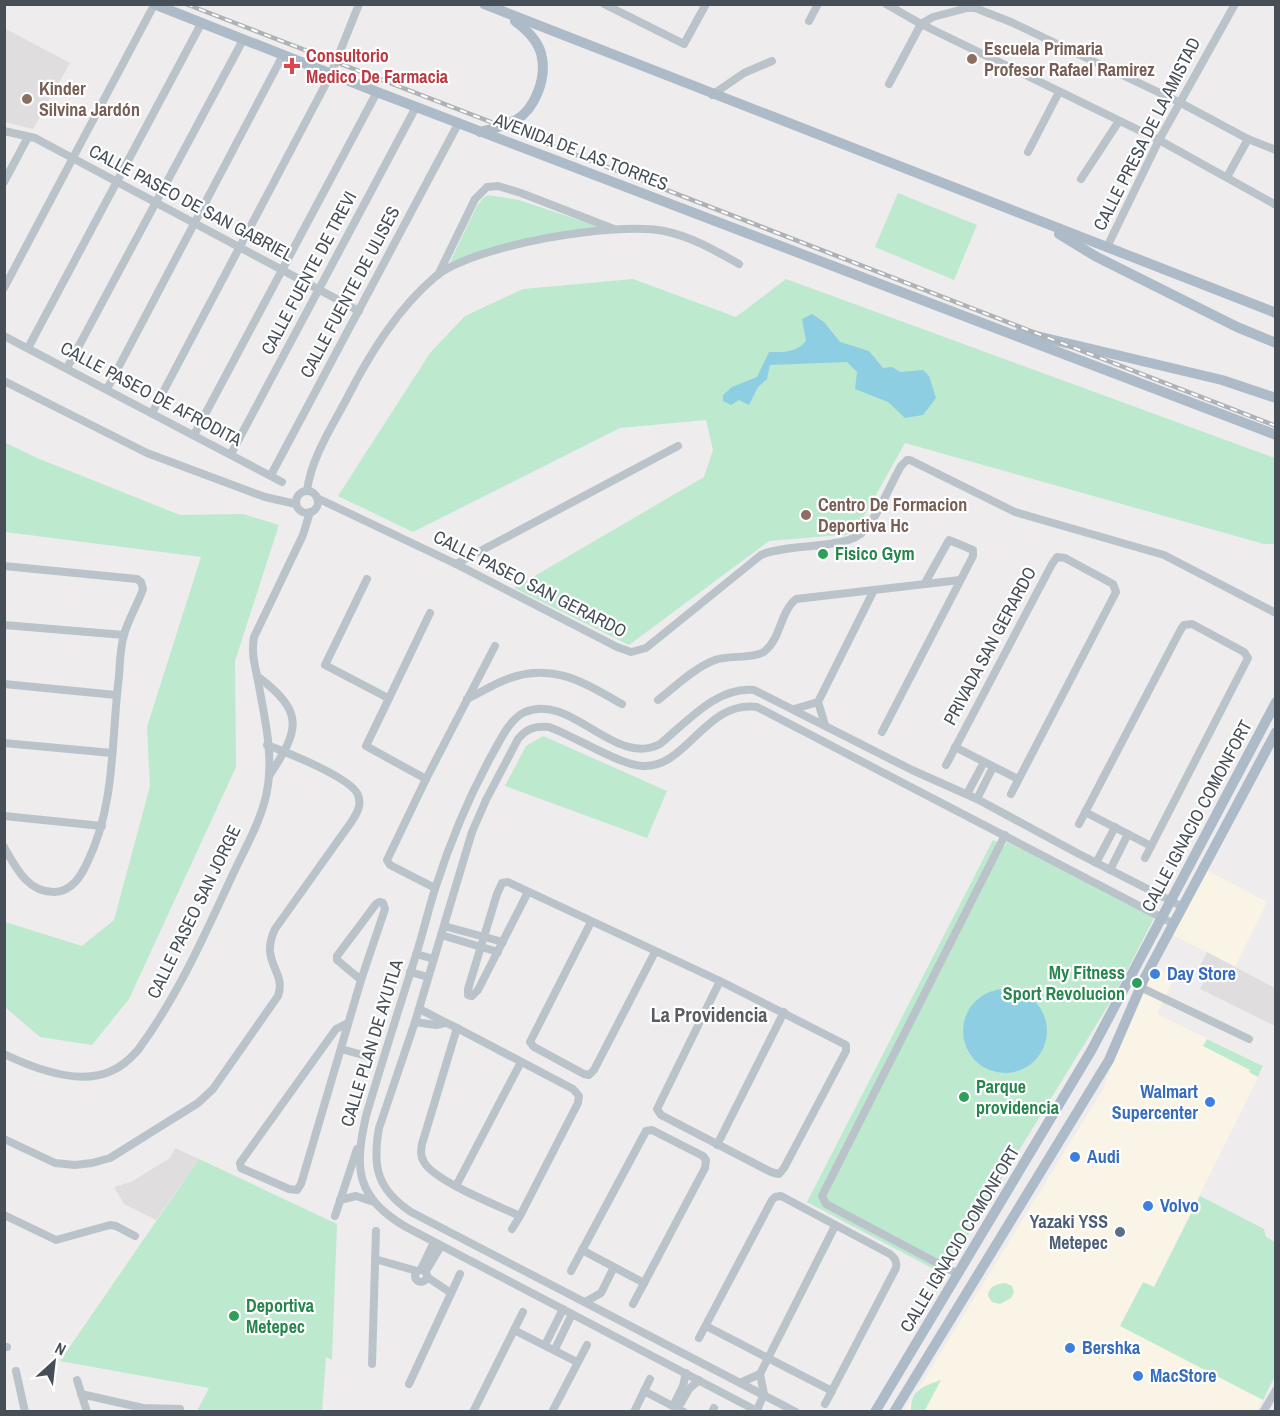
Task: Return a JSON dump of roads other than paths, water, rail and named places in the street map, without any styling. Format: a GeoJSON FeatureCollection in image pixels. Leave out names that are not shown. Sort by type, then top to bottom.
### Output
{"type":"FeatureCollection","features":[{"type":"Feature","properties":{"kind":"main road","name":"AVENIDA DE LAS TORRES"},"geometry":{"type":"LineString","coordinates":[[154,4],[480,132],[996,329]]}},
{"type":"Feature","properties":{"kind":"main road"},"geometry":{"type":"LineString","coordinates":[[484,4],[712,95],[1275,313]]}},
{"type":"Feature","properties":{"kind":"main road"},"geometry":{"type":"LineString","coordinates":[[480,132],[518,119],[533,101],[542,75],[542,57],[537,44],[527,29],[503,12]]}},
{"type":"Feature","properties":{"kind":"main road"},"geometry":{"type":"LineString","coordinates":[[1044,224],[1095,256],[1275,343]]}},
{"type":"Feature","properties":{"kind":"main road"},"geometry":{"type":"LineString","coordinates":[[996,329],[1052,339],[1197,374],[1246,387],[1275,398]]}},
{"type":"Feature","properties":{"kind":"main road"},"geometry":{"type":"LineString","coordinates":[[996,329],[1275,435]]}},
{"type":"Feature","properties":{"kind":"main road","name":"CALLE IGNACIO COMONFORT"},"geometry":{"type":"LineString","coordinates":[[874,1412],[1091,1051],[1275,702]]}},
{"type":"Feature","properties":{"kind":"main road","name":"CALLE IGNACIO COMONFORT"},"geometry":{"type":"LineString","coordinates":[[894,1412],[1109,1060],[1140,987],[1275,732]]}},
{"type":"Feature","properties":{"kind":"street"},"geometry":{"type":"LineString","coordinates":[[4,288],[154,4]]}},
{"type":"Feature","properties":{"kind":"street"},"geometry":{"type":"LineString","coordinates":[[152,413],[330,74],[359,4]]}},
{"type":"Feature","properties":{"kind":"street"},"geometry":{"type":"LineString","coordinates":[[604,4],[684,44],[706,4]]}},
{"type":"Feature","properties":{"kind":"street"},"geometry":{"type":"LineString","coordinates":[[809,21],[818,4]]}},
{"type":"Feature","properties":{"kind":"street"},"geometry":{"type":"LineString","coordinates":[[886,4],[921,24],[1159,140],[1275,205]]}},
{"type":"Feature","properties":{"kind":"street","name":"CALLE PRESA DE LA AMISTAD"},"geometry":{"type":"LineString","coordinates":[[1107,247],[1159,140],[1234,4]]}},
{"type":"Feature","properties":{"kind":"street"},"geometry":{"type":"LineString","coordinates":[[889,84],[921,24],[949,9],[976,6],[1179,102],[1248,139],[1275,150]]}},
{"type":"Feature","properties":{"kind":"street"},"geometry":{"type":"LineString","coordinates":[[28,348],[201,24]]}},
{"type":"Feature","properties":{"kind":"street"},"geometry":{"type":"LineString","coordinates":[[67,368],[243,40]]}},
{"type":"Feature","properties":{"kind":"street"},"geometry":{"type":"LineString","coordinates":[[106,389],[283,55]]}},
{"type":"Feature","properties":{"kind":"street"},"geometry":{"type":"LineString","coordinates":[[712,95],[744,73],[772,61]]}},
{"type":"Feature","properties":{"kind":"street"},"geometry":{"type":"LineString","coordinates":[[194,435],[377,92]]}},
{"type":"Feature","properties":{"kind":"street"},"geometry":{"type":"LineString","coordinates":[[1028,152],[1059,92]]}},
{"type":"Feature","properties":{"kind":"street","name":"CALLE FUENTE DE TREVI"},"geometry":{"type":"LineString","coordinates":[[231,454],[416,107]]}},
{"type":"Feature","properties":{"kind":"street"},"geometry":{"type":"LineString","coordinates":[[1081,179],[1119,121]]}},
{"type":"Feature","properties":{"kind":"street","name":"CALLE FUENTE DE ULISES"},"geometry":{"type":"LineString","coordinates":[[271,475],[458,123]]}},
{"type":"Feature","properties":{"kind":"street","name":"CALLE PASEO DE SAN GABRIEL"},"geometry":{"type":"LineString","coordinates":[[4,131],[28,136],[73,158],[359,310]]}},
{"type":"Feature","properties":{"kind":"street"},"geometry":{"type":"LineString","coordinates":[[4,182],[28,136]]}},
{"type":"Feature","properties":{"kind":"street"},"geometry":{"type":"LineString","coordinates":[[1227,177],[1248,139]]}},
{"type":"Feature","properties":{"kind":"street"},"geometry":{"type":"LineString","coordinates":[[307,491],[315,463],[372,353],[389,327],[438,275],[475,199],[487,187],[498,186],[521,193],[616,229]]}},
{"type":"Feature","properties":{"kind":"street"},"geometry":{"type":"LineString","coordinates":[[438,275],[466,260],[491,252],[564,236],[616,229],[645,228],[666,231],[695,242],[739,264]]}},
{"type":"Feature","properties":{"kind":"street","name":"CALLE PASEO DE AFRODITA"},"geometry":{"type":"LineString","coordinates":[[4,336],[282,482]]}},
{"type":"Feature","properties":{"kind":"street"},"geometry":{"type":"LineString","coordinates":[[4,381],[147,453],[264,497],[296,504],[303,512],[310,512],[316,508],[316,498],[307,491]]}},
{"type":"Feature","properties":{"kind":"street"},"geometry":{"type":"LineString","coordinates":[[456,564],[678,446]]}},
{"type":"Feature","properties":{"kind":"street","name":"CALLE PASEO SAN GERARDO"},"geometry":{"type":"LineString","coordinates":[[316,498],[456,564],[624,651],[637,651],[645,648],[761,555],[774,550],[844,541],[859,536],[868,526],[901,466],[907,460],[1015,512],[1164,555],[1275,613]]}},
{"type":"Feature","properties":{"kind":"street"},"geometry":{"type":"LineString","coordinates":[[296,504],[298,496],[307,491]]}},
{"type":"Feature","properties":{"kind":"street","name":"CALLE PASEO SAN JORGE"},"geometry":{"type":"LineString","coordinates":[[4,1054],[22,1063],[67,1075],[95,1076],[111,1072],[136,1052],[191,964],[264,807],[269,777],[267,745],[252,652],[254,637],[303,535],[310,512]]}},
{"type":"Feature","properties":{"kind":"street"},"geometry":{"type":"LineString","coordinates":[[882,732],[974,552],[972,549],[951,540],[946,543],[925,583]]}},
{"type":"Feature","properties":{"kind":"street","name":"PRIVADA SAN GERARDO"},"geometry":{"type":"LineString","coordinates":[[946,765],[1052,564],[1058,557],[1065,558],[1113,584],[1116,592],[1011,794]]}},
{"type":"Feature","properties":{"kind":"street"},"geometry":{"type":"LineString","coordinates":[[4,566],[131,579],[141,582],[143,589],[124,635],[116,695],[112,775],[102,826],[82,874],[67,889],[57,892],[43,891],[29,884],[19,873],[4,847]]}},
{"type":"Feature","properties":{"kind":"street"},"geometry":{"type":"LineString","coordinates":[[368,579],[325,665],[388,698]]}},
{"type":"Feature","properties":{"kind":"street"},"geometry":{"type":"LineString","coordinates":[[658,700],[701,667],[716,659],[757,655],[767,650],[788,608],[795,599],[960,580]]}},
{"type":"Feature","properties":{"kind":"street"},"geometry":{"type":"LineString","coordinates":[[825,725],[818,702],[874,590]]}},
{"type":"Feature","properties":{"kind":"street"},"geometry":{"type":"LineString","coordinates":[[426,779],[366,746],[430,613]]}},
{"type":"Feature","properties":{"kind":"street"},"geometry":{"type":"LineString","coordinates":[[1079,824],[1182,627],[1192,624],[1244,652],[1247,662],[1144,858]]}},
{"type":"Feature","properties":{"kind":"street"},"geometry":{"type":"LineString","coordinates":[[4,625],[124,635]]}},
{"type":"Feature","properties":{"kind":"street"},"geometry":{"type":"LineString","coordinates":[[435,888],[386,862],[495,646]]}},
{"type":"Feature","properties":{"kind":"street"},"geometry":{"type":"LineString","coordinates":[[467,699],[504,680],[541,672],[560,674],[576,680],[622,704]]}},
{"type":"Feature","properties":{"kind":"street"},"geometry":{"type":"LineString","coordinates":[[257,676],[277,691],[290,708],[294,719],[293,732],[285,752],[269,777]]}},
{"type":"Feature","properties":{"kind":"street"},"geometry":{"type":"LineString","coordinates":[[4,684],[116,695]]}},
{"type":"Feature","properties":{"kind":"street","name":"CALLE PLAN DE AYUTLA"},"geometry":{"type":"LineString","coordinates":[[764,1394],[758,1411],[440,1246],[396,1221],[374,1202],[361,1175],[360,1143],[382,1060],[435,888],[465,809],[489,760],[513,720],[524,712],[552,710],[630,749],[641,750],[660,744],[706,706],[730,692],[743,689],[754,690],[912,770],[977,799],[1183,907]]}},
{"type":"Feature","properties":{"kind":"street"},"geometry":{"type":"LineString","coordinates":[[794,709],[818,702]]}},
{"type":"Feature","properties":{"kind":"street","name":"CALLE PLAN DE AYUTLA"},"geometry":{"type":"LineString","coordinates":[[790,1410],[764,1394],[644,1334],[395,1202],[377,1171],[376,1146],[379,1128],[415,1022],[472,832],[518,739],[523,733],[537,726],[549,727],[569,734],[628,763],[651,766],[667,760],[719,716],[731,709],[747,706],[766,711],[1174,924]]}},
{"type":"Feature","properties":{"kind":"street"},"geometry":{"type":"LineString","coordinates":[[569,734],[575,720]]}},
{"type":"Feature","properties":{"kind":"street"},"geometry":{"type":"LineString","coordinates":[[584,742],[590,727]]}},
{"type":"Feature","properties":{"kind":"street"},"geometry":{"type":"LineString","coordinates":[[4,743],[112,753]]}},
{"type":"Feature","properties":{"kind":"street"},"geometry":{"type":"LineString","coordinates":[[4,1139],[55,1163],[75,1166],[110,1158],[198,1103],[213,1089],[278,996],[281,990],[269,947],[275,929],[359,809],[360,801],[357,792],[348,783],[267,745]]}},
{"type":"Feature","properties":{"kind":"street","name":"PRIVADA SAN GERARDO"},"geometry":{"type":"LineString","coordinates":[[955,747],[1018,779]]}},
{"type":"Feature","properties":{"kind":"street"},"geometry":{"type":"LineString","coordinates":[[967,794],[984,762]]}},
{"type":"Feature","properties":{"kind":"street"},"geometry":{"type":"LineString","coordinates":[[890,777],[898,763]]}},
{"type":"Feature","properties":{"kind":"street"},"geometry":{"type":"LineString","coordinates":[[977,799],[993,767]]}},
{"type":"Feature","properties":{"kind":"street"},"geometry":{"type":"LineString","coordinates":[[905,784],[912,770]]}},
{"type":"Feature","properties":{"kind":"street"},"geometry":{"type":"LineString","coordinates":[[1085,812],[1151,846]]}},
{"type":"Feature","properties":{"kind":"street"},"geometry":{"type":"LineString","coordinates":[[4,816],[102,826]]}},
{"type":"Feature","properties":{"kind":"street"},"geometry":{"type":"LineString","coordinates":[[1104,867],[1115,827]]}},
{"type":"Feature","properties":{"kind":"street"},"geometry":{"type":"LineString","coordinates":[[1096,882],[1128,834]]}},
{"type":"Feature","properties":{"kind":"street"},"geometry":{"type":"LineString","coordinates":[[958,1274],[826,1204],[822,1196],[1005,835]]}},
{"type":"Feature","properties":{"kind":"street"},"geometry":{"type":"LineString","coordinates":[[1071,869],[1079,854]]}},
{"type":"Feature","properties":{"kind":"street"},"geometry":{"type":"LineString","coordinates":[[528,892],[478,990],[470,996],[467,994],[468,989],[484,936],[502,882],[508,882],[720,981],[844,1043],[846,1051],[779,1173],[771,1172],[717,1145],[661,1115],[657,1108],[720,981]]}},
{"type":"Feature","properties":{"kind":"street"},"geometry":{"type":"LineString","coordinates":[[348,1023],[336,1029],[240,1162],[241,1168],[289,1189],[297,1190],[301,1185],[361,980],[385,909],[383,903],[376,904],[336,956],[337,960],[361,980]]}},
{"type":"Feature","properties":{"kind":"street"},"geometry":{"type":"LineString","coordinates":[[591,921],[530,1042],[534,1047],[584,1074],[589,1075],[594,1070],[655,952]]}},
{"type":"Feature","properties":{"kind":"street"},"geometry":{"type":"LineString","coordinates":[[444,926],[503,942]]}},
{"type":"Feature","properties":{"kind":"street"},"geometry":{"type":"LineString","coordinates":[[441,935],[498,952]]}},
{"type":"Feature","properties":{"kind":"street","name":"CALLE PLAN DE AYUTLA"},"geometry":{"type":"LineString","coordinates":[[416,954],[434,959]]}},
{"type":"Feature","properties":{"kind":"street","name":"CALLE PLAN DE AYUTLA"},"geometry":{"type":"LineString","coordinates":[[410,972],[428,978]]}},
{"type":"Feature","properties":{"kind":"street"},"geometry":{"type":"LineString","coordinates":[[1140,987],[1249,1039]]}},
{"type":"Feature","properties":{"kind":"street"},"geometry":{"type":"LineString","coordinates":[[418,1009],[439,1017],[445,1023],[573,1089],[579,1096],[578,1103],[512,1228]]}},
{"type":"Feature","properties":{"kind":"street"},"geometry":{"type":"LineString","coordinates":[[717,1145],[784,1012]]}},
{"type":"Feature","properties":{"kind":"street"},"geometry":{"type":"LineString","coordinates":[[415,1022],[445,1023]]}},
{"type":"Feature","properties":{"kind":"street"},"geometry":{"type":"LineString","coordinates":[[457,1028],[421,1154],[423,1162],[430,1170],[456,1186],[520,1216]]}},
{"type":"Feature","properties":{"kind":"street"},"geometry":{"type":"LineString","coordinates":[[341,1049],[382,1060]]}},
{"type":"Feature","properties":{"kind":"street"},"geometry":{"type":"LineString","coordinates":[[456,1186],[521,1062]]}},
{"type":"Feature","properties":{"kind":"street"},"geometry":{"type":"LineString","coordinates":[[571,1271],[646,1131],[652,1130],[703,1156],[706,1160],[705,1168],[633,1304]]}},
{"type":"Feature","properties":{"kind":"street"},"geometry":{"type":"LineString","coordinates":[[335,1216],[360,1143]]}},
{"type":"Feature","properties":{"kind":"street"},"geometry":{"type":"LineString","coordinates":[[340,1200],[356,1196],[374,1202]]}},
{"type":"Feature","properties":{"kind":"street"},"geometry":{"type":"LineString","coordinates":[[699,1338],[775,1197],[781,1196],[890,1254],[897,1263],[825,1404]]}},
{"type":"Feature","properties":{"kind":"street"},"geometry":{"type":"LineString","coordinates":[[4,1215],[56,1240],[110,1225],[135,1236]]}},
{"type":"Feature","properties":{"kind":"street"},"geometry":{"type":"LineString","coordinates":[[742,1383],[759,1374],[768,1359],[836,1226]]}},
{"type":"Feature","properties":{"kind":"street"},"geometry":{"type":"LineString","coordinates":[[372,1364],[376,1232]]}},
{"type":"Feature","properties":{"kind":"street"},"geometry":{"type":"LineString","coordinates":[[423,1272],[440,1246],[453,1234]]}},
{"type":"Feature","properties":{"kind":"street"},"geometry":{"type":"LineString","coordinates":[[582,1250],[644,1283]]}},
{"type":"Feature","properties":{"kind":"street"},"geometry":{"type":"LineString","coordinates":[[375,1259],[423,1272],[452,1293]]}},
{"type":"Feature","properties":{"kind":"street"},"geometry":{"type":"LineString","coordinates":[[602,1311],[601,1293],[614,1267]]}},
{"type":"Feature","properties":{"kind":"street"},"geometry":{"type":"LineString","coordinates":[[409,1384],[460,1274]]}},
{"type":"Feature","properties":{"kind":"street"},"geometry":{"type":"LineString","coordinates":[[585,1302],[601,1293]]}},
{"type":"Feature","properties":{"kind":"street"},"geometry":{"type":"LineString","coordinates":[[545,1345],[563,1309]]}},
{"type":"Feature","properties":{"kind":"street"},"geometry":{"type":"LineString","coordinates":[[472,1412],[523,1312]]}},
{"type":"Feature","properties":{"kind":"street"},"geometry":{"type":"LineString","coordinates":[[555,1349],[572,1314]]}},
{"type":"Feature","properties":{"kind":"street"},"geometry":{"type":"LineString","coordinates":[[621,1340],[629,1326]]}},
{"type":"Feature","properties":{"kind":"street"},"geometry":{"type":"LineString","coordinates":[[706,1326],[832,1390]]}},
{"type":"Feature","properties":{"kind":"street"},"geometry":{"type":"LineString","coordinates":[[514,1330],[577,1362]]}},
{"type":"Feature","properties":{"kind":"street"},"geometry":{"type":"LineString","coordinates":[[636,1348],[644,1334]]}},
{"type":"Feature","properties":{"kind":"street"},"geometry":{"type":"LineString","coordinates":[[552,1412],[586,1345]]}},
{"type":"Feature","properties":{"kind":"street"},"geometry":{"type":"LineString","coordinates":[[16,1371],[25,1412]]}},
{"type":"Feature","properties":{"kind":"street"},"geometry":{"type":"LineString","coordinates":[[644,1391],[678,1409],[686,1388],[686,1373]]}},
{"type":"Feature","properties":{"kind":"street"},"geometry":{"type":"LineString","coordinates":[[759,1374],[764,1394]]}},
{"type":"Feature","properties":{"kind":"street"},"geometry":{"type":"LineString","coordinates":[[633,1412],[650,1379]]}},
{"type":"Feature","properties":{"kind":"street"},"geometry":{"type":"LineString","coordinates":[[77,1380],[87,1412]]}},
{"type":"Feature","properties":{"kind":"street"},"geometry":{"type":"LineString","coordinates":[[686,1388],[699,1380]]}},
{"type":"Feature","properties":{"kind":"street"},"geometry":{"type":"LineString","coordinates":[[1263,1412],[1275,1390]]}},
{"type":"Feature","properties":{"kind":"street"},"geometry":{"type":"LineString","coordinates":[[81,1394],[143,1408],[180,1409]]}},
{"type":"Feature","properties":{"kind":"street"},"geometry":{"type":"LineString","coordinates":[[131,1412],[143,1408]]}},
{"type":"Feature","properties":{"kind":"water"},"geometry":{"type":"Polygon","coordinates":[[[812,314],[824,322],[840,342],[869,351],[883,368],[892,367],[900,372],[923,370],[929,376],[936,398],[923,415],[905,418],[888,402],[855,389],[857,372],[847,362],[770,365],[767,379],[758,387],[749,405],[739,400],[731,405],[723,401],[723,395],[732,387],[757,377],[769,352],[789,351],[802,345],[806,341],[802,319],[812,314]]]}},
{"type":"Feature","properties":{"kind":"water"},"geometry":{"type":"Polygon","coordinates":[[[1005,989],[1021,992],[1035,1001],[1044,1015],[1047,1031],[1044,1047],[1035,1061],[1021,1070],[1005,1073],[989,1070],[975,1061],[966,1047],[963,1031],[966,1015],[975,1001],[989,992],[1005,989]]]}},
{"type":"Feature","properties":{"kind":"railway"},"geometry":{"type":"LineString","coordinates":[[186,4],[1276,426]]}},
{"type":"Feature","properties":{"kind":"place","name":"Escuela Primaria Profesor Rafael Ramirez"},"geometry":{"type":"Point","coordinates":[972,59]}},
{"type":"Feature","properties":{"kind":"place","name":"Consultorio Medico De Farmacia"},"geometry":{"type":"Point","coordinates":[292,66]}},
{"type":"Feature","properties":{"kind":"place","name":"Kinder Silvina Jardón"},"geometry":{"type":"Point","coordinates":[27,99]}},
{"type":"Feature","properties":{"kind":"place","name":"Centro De Formacion Deportiva Hc"},"geometry":{"type":"Point","coordinates":[806,515]}},
{"type":"Feature","properties":{"kind":"place","name":"Fisico Gym"},"geometry":{"type":"Point","coordinates":[823,554]}},
{"type":"Feature","properties":{"kind":"place","name":"Day Store"},"geometry":{"type":"Point","coordinates":[1155,974]}},
{"type":"Feature","properties":{"kind":"place","name":"My Fitness Sport Revolucion"},"geometry":{"type":"Point","coordinates":[1137,983]}},
{"type":"Feature","properties":{"kind":"place","name":"Parque providencia"},"geometry":{"type":"Point","coordinates":[964,1097]}},
{"type":"Feature","properties":{"kind":"place","name":"Walmart Supercenter"},"geometry":{"type":"Point","coordinates":[1210,1102]}},
{"type":"Feature","properties":{"kind":"place","name":"Audi"},"geometry":{"type":"Point","coordinates":[1075,1157]}},
{"type":"Feature","properties":{"kind":"place","name":"Volvo"},"geometry":{"type":"Point","coordinates":[1148,1206]}},
{"type":"Feature","properties":{"kind":"place","name":"Yazaki YSS Metepec"},"geometry":{"type":"Point","coordinates":[1120,1232]}},
{"type":"Feature","properties":{"kind":"place","name":"Deportiva Metepec"},"geometry":{"type":"Point","coordinates":[234,1316]}},
{"type":"Feature","properties":{"kind":"place","name":"Bershka"},"geometry":{"type":"Point","coordinates":[1070,1348]}},
{"type":"Feature","properties":{"kind":"place","name":"MacStore"},"geometry":{"type":"Point","coordinates":[1138,1376]}},
{"type":"Feature","properties":{"kind":"district","name":"La Providencia"},"geometry":{"type":"Point","coordinates":[709,1015]}}]}
